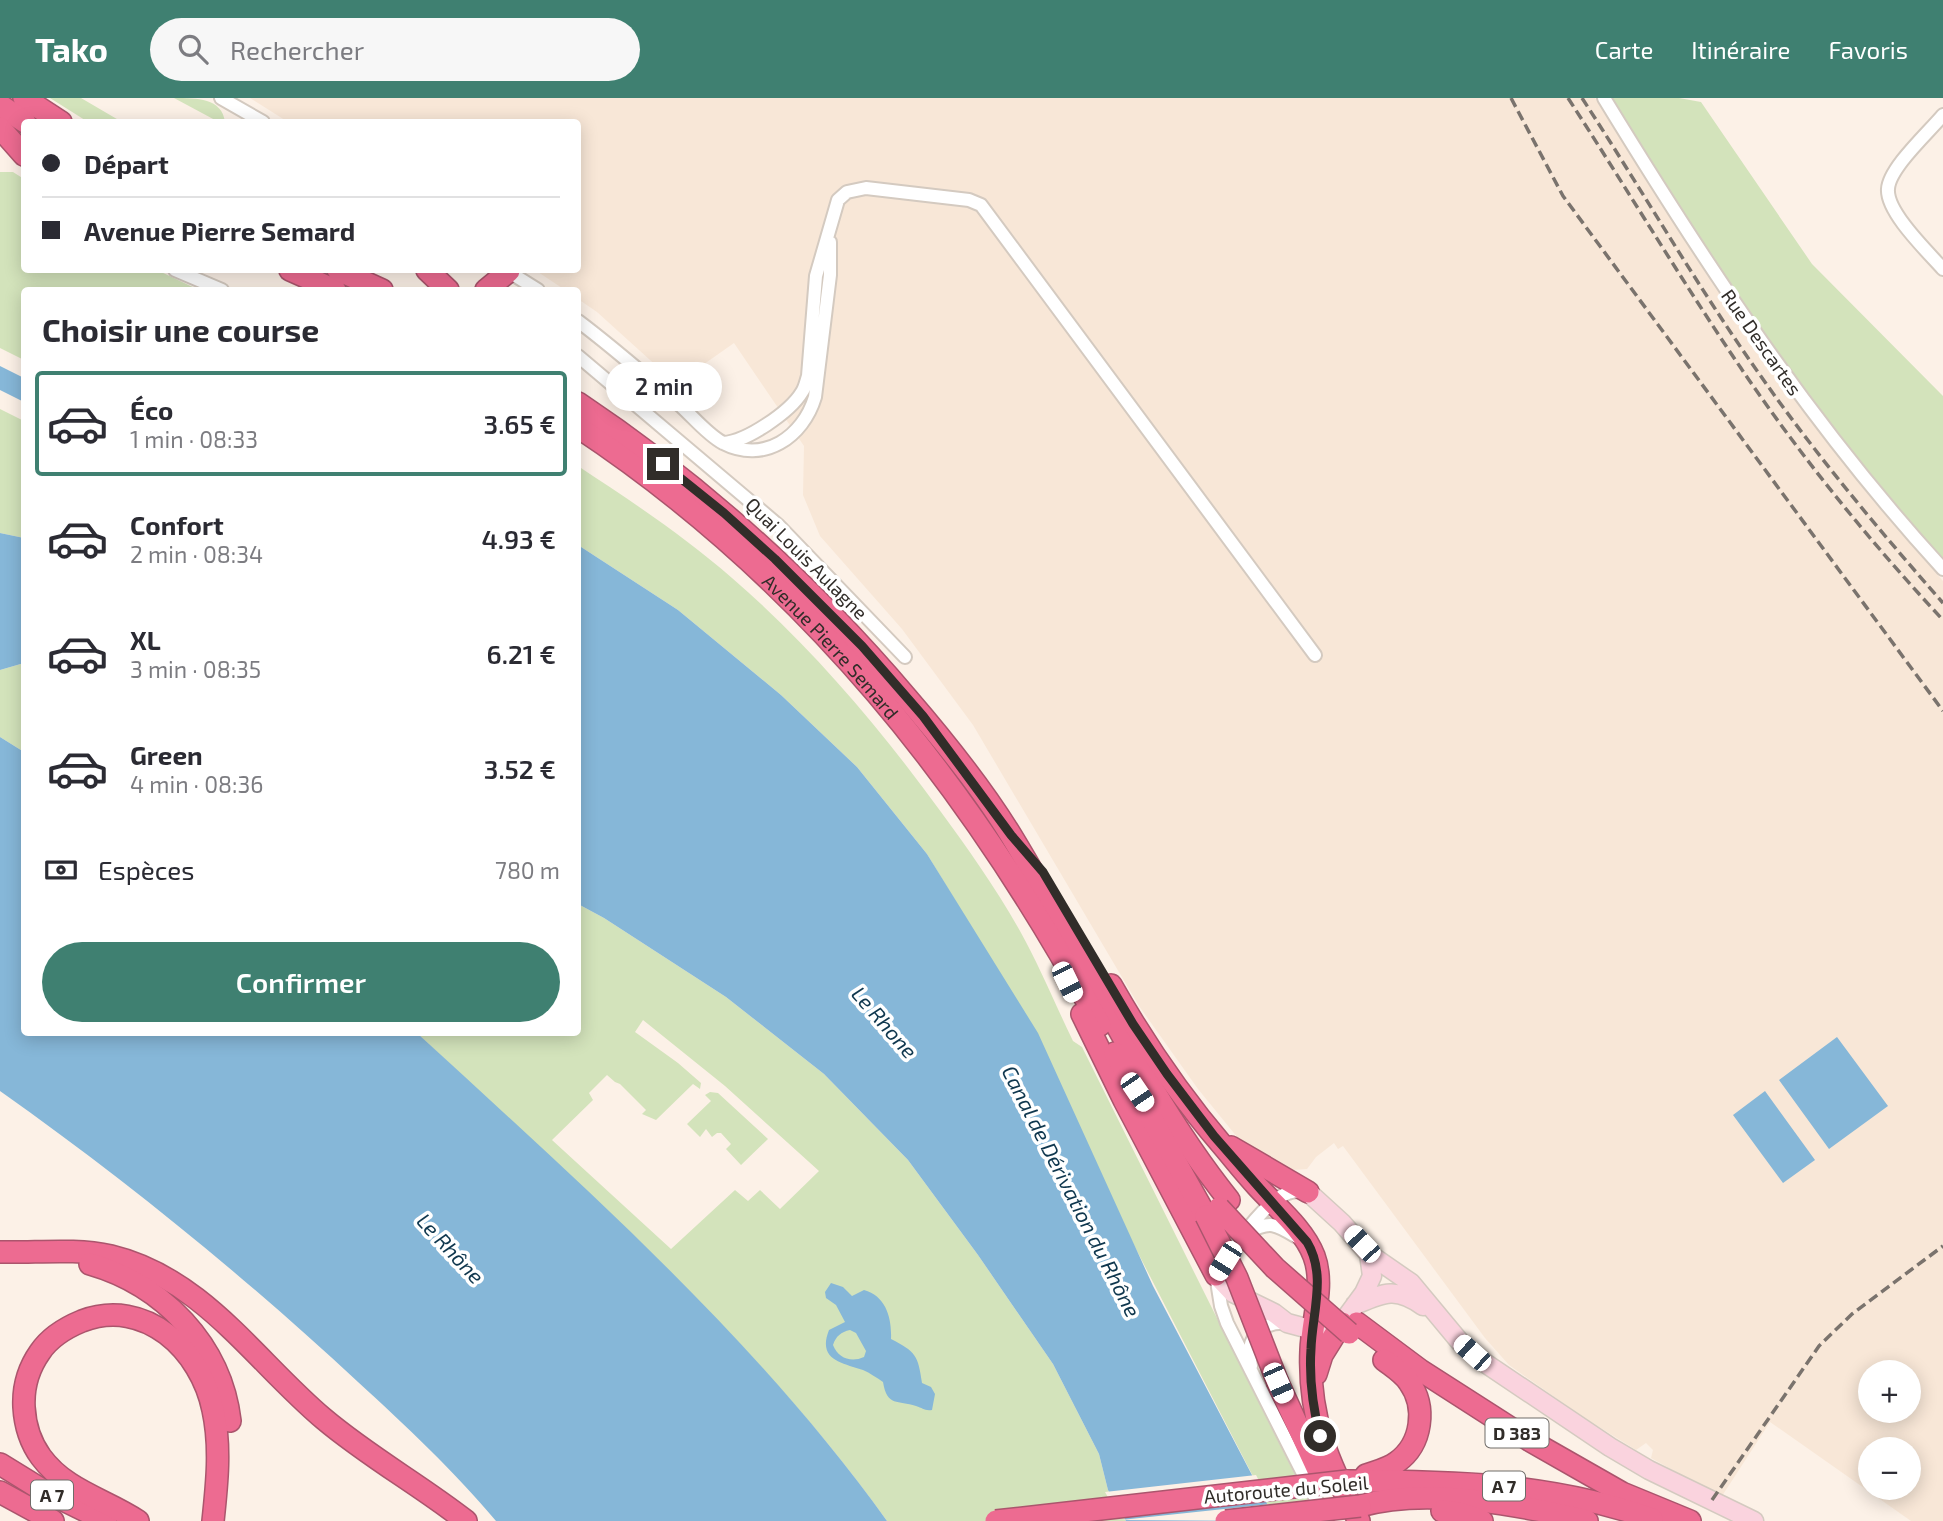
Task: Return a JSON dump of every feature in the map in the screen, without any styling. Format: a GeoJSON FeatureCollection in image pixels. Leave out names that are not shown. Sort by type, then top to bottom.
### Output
{"type":"FeatureCollection","features":[{"type":"Feature","properties":{"kind":"highway"},"geometry":{"type":"LineString","coordinates":[[23,98],[56,119]]}},
{"type":"Feature","properties":{"kind":"highway"},"geometry":{"type":"LineString","coordinates":[[0,105],[21,120]]}},
{"type":"Feature","properties":{"kind":"highway"},"geometry":{"type":"LineString","coordinates":[[0,128],[21,152]]}},
{"type":"Feature","properties":{"kind":"highway"},"geometry":{"type":"LineString","coordinates":[[297,273],[328,287]]}},
{"type":"Feature","properties":{"kind":"highway"},"geometry":{"type":"LineString","coordinates":[[345,273],[375,287]]}},
{"type":"Feature","properties":{"kind":"highway"},"geometry":{"type":"LineString","coordinates":[[430,273],[445,287]]}},
{"type":"Feature","properties":{"kind":"highway"},"geometry":{"type":"LineString","coordinates":[[489,287],[505,273]]}},
{"type":"Feature","properties":{"kind":"highway","name":"Avenue Pierre Semard"},"geometry":{"type":"LineString","coordinates":[[581,405],[724,513],[836,619],[923,716],[1011,835]]}},
{"type":"Feature","properties":{"kind":"highway","name":"Avenue Pierre Semard"},"geometry":{"type":"LineString","coordinates":[[581,429],[648,478],[732,546],[830,640],[910,732],[953,787],[1035,913]]}},
{"type":"Feature","properties":{"kind":"highway"},"geometry":{"type":"LineString","coordinates":[[1011,835],[1043,872],[1149,1049],[1214,1136],[1307,1242],[1318,1271],[1311,1347],[1316,1419],[1324,1447],[1359,1513],[1383,1509],[1445,1511],[1482,1521]]}},
{"type":"Feature","properties":{"kind":"highway","name":"D 383"},"geometry":{"type":"LineString","coordinates":[[1011,835],[1068,933],[1158,1099],[1191,1150],[1218,1208],[1237,1278],[1278,1383],[1343,1521]]}},
{"type":"Feature","properties":{"kind":"highway"},"geometry":{"type":"LineString","coordinates":[[1035,913],[1062,954],[1137,1092],[1218,1208]]}},
{"type":"Feature","properties":{"kind":"highway"},"geometry":{"type":"LineString","coordinates":[[1035,913],[1124,1100],[1216,1275]]}},
{"type":"Feature","properties":{"kind":"highway"},"geometry":{"type":"LineString","coordinates":[[1214,1136],[1308,1192]]}},
{"type":"Feature","properties":{"kind":"highway","name":"D 383"},"geometry":{"type":"LineString","coordinates":[[1218,1208],[1293,1268],[1351,1321],[1431,1378],[1529,1440],[1622,1493],[1690,1521]]}},
{"type":"Feature","properties":{"kind":"highway"},"geometry":{"type":"LineString","coordinates":[[2,1252],[72,1251],[110,1256],[143,1267],[173,1282],[210,1309],[299,1398],[330,1424],[466,1521]]}},
{"type":"Feature","properties":{"kind":"highway"},"geometry":{"type":"LineString","coordinates":[[2,1252],[87,1263],[116,1273],[156,1297],[193,1332],[213,1363],[229,1414],[231,1450],[220,1514]]}},
{"type":"Feature","properties":{"kind":"highway"},"geometry":{"type":"LineString","coordinates":[[138,1521],[89,1496],[59,1476],[40,1455],[27,1427],[25,1384],[36,1358],[57,1334],[93,1317],[122,1316],[152,1324],[174,1339],[195,1364],[209,1394],[215,1420],[220,1514]]}},
{"type":"Feature","properties":{"kind":"highway"},"geometry":{"type":"LineString","coordinates":[[1312,1386],[1322,1355],[1351,1321],[1405,1377],[1417,1397],[1420,1414],[1416,1438],[1401,1459],[1386,1469],[1347,1481]]}},
{"type":"Feature","properties":{"kind":"highway","name":"A 7"},"geometry":{"type":"LineString","coordinates":[[0,1464],[40,1488],[106,1521]]}},
{"type":"Feature","properties":{"kind":"highway","name":"Autoroute du Soleil"},"geometry":{"type":"LineString","coordinates":[[996,1521],[1347,1481],[1446,1481],[1506,1486],[1594,1502],[1657,1521]]}},
{"type":"Feature","properties":{"kind":"highway","name":"A 7"},"geometry":{"type":"LineString","coordinates":[[0,1493],[53,1521]]}},
{"type":"Feature","properties":{"kind":"highway","name":"Autoroute du Soleil"},"geometry":{"type":"LineString","coordinates":[[1226,1521],[1359,1513],[1381,1500],[1452,1500],[1545,1511],[1587,1521]]}},
{"type":"Feature","properties":{"kind":"street"},"geometry":{"type":"LineString","coordinates":[[221,98],[240,117]]}},
{"type":"Feature","properties":{"kind":"street","name":"Rue Descartes"},"geometry":{"type":"LineString","coordinates":[[1604,98],[1678,217],[1791,385],[1943,569]]}},
{"type":"Feature","properties":{"kind":"street"},"geometry":{"type":"LineString","coordinates":[[1943,115],[1895,171],[1888,190],[1894,210],[1943,269]]}},
{"type":"Feature","properties":{"kind":"street"},"geometry":{"type":"LineString","coordinates":[[723,443],[736,443],[752,435],[795,402],[803,391],[808,376],[816,276],[838,200],[847,192],[866,188],[969,200],[981,205],[1315,655]]}},
{"type":"Feature","properties":{"kind":"street"},"geometry":{"type":"LineString","coordinates":[[581,323],[723,443],[744,449],[766,450],[790,437],[807,419],[815,397],[830,275],[830,227]]}},
{"type":"Feature","properties":{"kind":"street"},"geometry":{"type":"LineString","coordinates":[[181,273],[215,287]]}},
{"type":"Feature","properties":{"kind":"street"},"geometry":{"type":"LineString","coordinates":[[512,273],[534,287]]}},
{"type":"Feature","properties":{"kind":"street","name":"Quai Louis Aulagne"},"geometry":{"type":"LineString","coordinates":[[581,359],[778,525],[905,657]]}},
{"type":"Feature","properties":{"kind":"street"},"geometry":{"type":"LineString","coordinates":[[1327,1521],[1240,1352],[1223,1313],[1216,1275],[1244,1236],[1273,1203],[1288,1192],[1308,1192],[1342,1223],[1369,1254],[1412,1283],[1472,1353],[1570,1422],[1648,1470],[1754,1521]]}},
{"type":"Feature","properties":{"kind":"street"},"geometry":{"type":"LineString","coordinates":[[1244,1236],[1262,1226],[1272,1224],[1307,1242]]}},
{"type":"Feature","properties":{"kind":"street"},"geometry":{"type":"LineString","coordinates":[[1351,1321],[1372,1276],[1369,1254]]}},
{"type":"Feature","properties":{"kind":"street"},"geometry":{"type":"LineString","coordinates":[[1216,1275],[1233,1293],[1274,1313],[1287,1323]]}},
{"type":"Feature","properties":{"kind":"street"},"geometry":{"type":"LineString","coordinates":[[1253,1373],[1249,1354],[1255,1334],[1267,1325],[1287,1323],[1313,1330],[1351,1321],[1379,1295],[1398,1293],[1412,1298],[1440,1318]]}},
{"type":"Feature","properties":{"kind":"shaded area"},"geometry":{"type":"Polygon","coordinates":[[[250,98],[1595,98],[1716,289],[1801,409],[1874,502],[1943,581],[1943,1521],[1911,1521],[1881,1500],[1921,1500],[1921,1437],[1858,1437],[1858,1484],[1770,1422],[1722,1496],[1709,1490],[1651,1458],[1653,1450],[1646,1443],[1636,1450],[1509,1365],[1485,1338],[1343,1146],[1338,1149],[1334,1143],[1316,1157],[1307,1169],[1293,1170],[1242,1143],[1198,1089],[1139,1006],[973,725],[902,629],[820,536],[803,495],[804,446],[734,343],[680,381],[671,379],[597,312],[581,301],[581,287],[560,287],[540,273],[581,273],[581,119],[283,119],[250,98]]]}},
{"type":"Feature","properties":{"kind":"green space"},"geometry":{"type":"Polygon","coordinates":[[[50,98],[81,98],[117,119],[83,119],[50,98]]]}},
{"type":"Feature","properties":{"kind":"green space"},"geometry":{"type":"Polygon","coordinates":[[[174,98],[199,99],[214,104],[224,119],[213,119],[174,98]]]}},
{"type":"Feature","properties":{"kind":"green space"},"geometry":{"type":"Polygon","coordinates":[[[1609,98],[1679,98],[1701,102],[1812,264],[1943,396],[1943,563],[1875,485],[1763,338],[1609,98]]]}},
{"type":"Feature","properties":{"kind":"green space"},"geometry":{"type":"Polygon","coordinates":[[[0,172],[13,172],[21,177],[21,273],[163,273],[193,287],[21,287],[21,358],[0,348],[0,172]]]}},
{"type":"Feature","properties":{"kind":"green space"},"geometry":{"type":"Polygon","coordinates":[[[0,409],[21,420],[21,537],[0,533],[0,409]]]}},
{"type":"Feature","properties":{"kind":"green space"},"geometry":{"type":"Polygon","coordinates":[[[581,468],[695,548],[789,631],[869,719],[972,856],[1020,931],[1073,1041],[1082,1047],[1318,1521],[1276,1521],[964,915],[927,854],[857,767],[781,695],[678,610],[581,547],[581,468]]]}},
{"type":"Feature","properties":{"kind":"green space"},"geometry":{"type":"Polygon","coordinates":[[[21,664],[21,750],[0,737],[0,670],[21,664]]]}},
{"type":"Feature","properties":{"kind":"green space"},"geometry":{"type":"Polygon","coordinates":[[[581,906],[726,997],[824,1074],[908,1160],[1053,1364],[1099,1454],[1108,1490],[1126,1521],[887,1521],[836,1454],[781,1389],[724,1327],[603,1207],[420,1036],[581,1036],[581,906]],[[643,1020],[635,1032],[701,1083],[700,1089],[693,1084],[656,1120],[642,1114],[646,1110],[607,1075],[589,1093],[593,1100],[552,1140],[671,1249],[735,1190],[748,1201],[760,1190],[780,1209],[819,1171],[725,1086],[643,1020]]]}},
{"type":"Feature","properties":{"kind":"green space"},"geometry":{"type":"Polygon","coordinates":[[[710,1092],[718,1093],[768,1139],[741,1165],[726,1149],[731,1144],[721,1133],[712,1137],[706,1129],[700,1137],[687,1124],[711,1101],[705,1095],[710,1092]]]}},
{"type":"Feature","properties":{"kind":"water"},"geometry":{"type":"Polygon","coordinates":[[[0,366],[21,376],[21,400],[0,390],[0,366]]]}},
{"type":"Feature","properties":{"kind":"water"},"geometry":{"type":"Polygon","coordinates":[[[0,533],[21,537],[21,664],[0,670],[0,533]]]}},
{"type":"Feature","properties":{"kind":"water"},"geometry":{"type":"Polygon","coordinates":[[[581,547],[678,610],[781,695],[857,767],[927,854],[1038,1033],[1153,1286],[1276,1521],[1126,1521],[1108,1490],[1099,1454],[1053,1364],[908,1160],[824,1074],[726,997],[581,906],[581,547]]]}},
{"type":"Feature","properties":{"kind":"water","name":"Le Rhône"},"geometry":{"type":"Polygon","coordinates":[[[0,737],[21,750],[21,1036],[420,1036],[603,1206],[724,1326],[836,1453],[887,1521],[496,1521],[411,1432],[272,1305],[139,1194],[0,1091],[0,737]]]}},
{"type":"Feature","properties":{"kind":"water"},"geometry":{"type":"Polygon","coordinates":[[[1837,1037],[1888,1106],[1829,1149],[1779,1080],[1837,1037]]]}},
{"type":"Feature","properties":{"kind":"water"},"geometry":{"type":"Polygon","coordinates":[[[1765,1091],[1815,1160],[1783,1183],[1733,1115],[1765,1091]]]}},
{"type":"Feature","properties":{"kind":"water"},"geometry":{"type":"Polygon","coordinates":[[[831,1283],[843,1287],[852,1296],[864,1290],[878,1297],[889,1316],[891,1339],[911,1351],[917,1360],[922,1383],[931,1387],[935,1394],[932,1410],[890,1399],[883,1382],[863,1370],[834,1359],[829,1354],[826,1340],[829,1330],[845,1322],[836,1305],[826,1298],[825,1292],[831,1283]],[[850,1330],[844,1332],[834,1342],[838,1353],[846,1358],[864,1357],[866,1351],[856,1333],[850,1330]]]}},
{"type":"Feature","properties":{"kind":"pier"},"geometry":{"type":"Polygon","coordinates":[[[1256,1475],[1269,1500],[1119,1517],[1105,1492],[1256,1475]]]}},
{"type":"Feature","properties":{"kind":"pier"},"geometry":{"type":"Polygon","coordinates":[[[1271,1504],[1279,1521],[1121,1520],[1271,1504]]]}},
{"type":"Feature","properties":{"kind":"railway"},"geometry":{"type":"LineString","coordinates":[[1511,98],[1563,196],[1943,711]]}},
{"type":"Feature","properties":{"kind":"railway"},"geometry":{"type":"LineString","coordinates":[[1568,98],[1771,411],[1891,563],[1943,620]]}},
{"type":"Feature","properties":{"kind":"railway"},"geometry":{"type":"LineString","coordinates":[[1582,98],[1760,375],[1848,492],[1943,603]]}},
{"type":"Feature","properties":{"kind":"railway"},"geometry":{"type":"LineString","coordinates":[[1712,1500],[1819,1346],[1852,1314],[1943,1246]]}},
{"type":"Feature","properties":{"kind":"route"},"geometry":{"type":"LineString","coordinates":[[663,464],[775,559],[862,646],[923,716],[1011,835],[1043,872],[1093,952],[1133,1024],[1190,1106],[1307,1242],[1318,1271],[1311,1366],[1320,1436]]}},
{"type":"Feature","properties":{"kind":"water label","name":"Le Rhone"},"geometry":{"type":"Point","coordinates":[885,1022]}},
{"type":"Feature","properties":{"kind":"water label","name":"Canal de Dérivation du Rhône"},"geometry":{"type":"Point","coordinates":[1072,1191]}}]}
